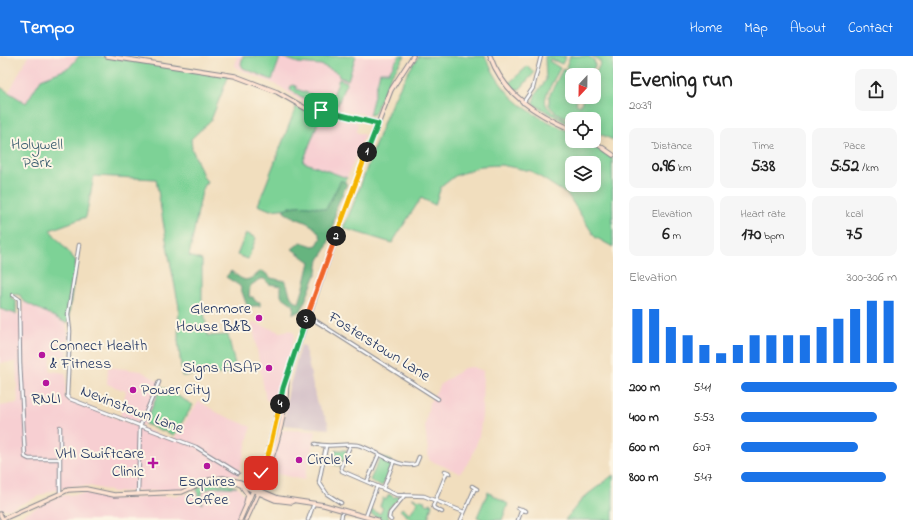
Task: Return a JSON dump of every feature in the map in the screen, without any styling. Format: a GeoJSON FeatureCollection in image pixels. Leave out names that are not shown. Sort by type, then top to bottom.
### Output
{"type":"FeatureCollection","features":[{"type":"Feature","properties":{"kind":"street"},"geometry":{"type":"LineString","coordinates":[[107,56],[236,76],[277,92],[305,108],[378,124]]}},
{"type":"Feature","properties":{"kind":"street"},"geometry":{"type":"LineString","coordinates":[[240,520],[269,452],[283,388],[307,316],[378,124],[392,90],[413,56]]}},
{"type":"Feature","properties":{"kind":"street"},"geometry":{"type":"LineString","coordinates":[[490,56],[502,80],[523,103],[543,117],[565,127]]}},
{"type":"Feature","properties":{"kind":"street"},"geometry":{"type":"LineString","coordinates":[[523,103],[533,88],[542,56]]}},
{"type":"Feature","properties":{"kind":"street"},"geometry":{"type":"LineString","coordinates":[[601,147],[613,155]]}},
{"type":"Feature","properties":{"kind":"street","name":"Nevinstown Lane"},"geometry":{"type":"LineString","coordinates":[[79,245],[68,314],[70,331],[67,396],[70,399],[203,450],[238,473]]}},
{"type":"Feature","properties":{"kind":"street"},"geometry":{"type":"LineString","coordinates":[[13,296],[19,298],[20,363],[25,457],[29,459],[60,459]]}},
{"type":"Feature","properties":{"kind":"street","name":"Fosterstown Lane"},"geometry":{"type":"LineString","coordinates":[[307,316],[438,399]]}},
{"type":"Feature","properties":{"kind":"street"},"geometry":{"type":"LineString","coordinates":[[246,520],[259,492],[275,448],[287,389],[287,376]]}},
{"type":"Feature","properties":{"kind":"street"},"geometry":{"type":"LineString","coordinates":[[138,494],[140,426],[159,382]]}},
{"type":"Feature","properties":{"kind":"street"},"geometry":{"type":"LineString","coordinates":[[60,427],[60,492]]}},
{"type":"Feature","properties":{"kind":"street"},"geometry":{"type":"LineString","coordinates":[[315,444],[326,447],[358,445],[405,465],[414,465],[419,457]]}},
{"type":"Feature","properties":{"kind":"street"},"geometry":{"type":"LineString","coordinates":[[350,446],[341,469],[397,495],[424,496],[464,512]]}},
{"type":"Feature","properties":{"kind":"street"},"geometry":{"type":"LineString","coordinates":[[326,447],[319,482],[327,494],[341,503]]}},
{"type":"Feature","properties":{"kind":"street"},"geometry":{"type":"LineString","coordinates":[[368,482],[379,454]]}},
{"type":"Feature","properties":{"kind":"street"},"geometry":{"type":"LineString","coordinates":[[383,489],[394,461]]}},
{"type":"Feature","properties":{"kind":"street"},"geometry":{"type":"LineString","coordinates":[[442,512],[433,508],[447,472]]}},
{"type":"Feature","properties":{"kind":"street"},"geometry":{"type":"LineString","coordinates":[[0,514],[3,519],[60,492],[83,489],[110,495],[182,492],[212,479],[223,478],[232,480],[254,490]]}},
{"type":"Feature","properties":{"kind":"street"},"geometry":{"type":"LineString","coordinates":[[232,480],[280,501],[314,503],[377,520]]}},
{"type":"Feature","properties":{"kind":"street"},"geometry":{"type":"LineString","coordinates":[[239,484],[247,493],[245,508]]}},
{"type":"Feature","properties":{"kind":"street"},"geometry":{"type":"LineString","coordinates":[[366,516],[377,486]]}},
{"type":"Feature","properties":{"kind":"street"},"geometry":{"type":"LineString","coordinates":[[461,520],[475,488]]}},
{"type":"Feature","properties":{"kind":"street"},"geometry":{"type":"LineString","coordinates":[[391,520],[389,518],[390,513],[405,495]]}},
{"type":"Feature","properties":{"kind":"street"},"geometry":{"type":"LineString","coordinates":[[308,520],[314,503]]}},
{"type":"Feature","properties":{"kind":"street"},"geometry":{"type":"LineString","coordinates":[[518,508],[524,510],[518,520]]}},
{"type":"Feature","properties":{"kind":"street"},"geometry":{"type":"LineString","coordinates":[[341,520],[342,514]]}},
{"type":"Feature","properties":{"kind":"shaded area"},"geometry":{"type":"Polygon","coordinates":[[[28,56],[79,56],[69,68],[41,79],[26,103],[9,92],[28,56]]]}},
{"type":"Feature","properties":{"kind":"shaded area"},"geometry":{"type":"Polygon","coordinates":[[[237,56],[399,56],[389,72],[380,72],[369,115],[302,102],[279,86],[238,69],[235,66],[237,56]]]}},
{"type":"Feature","properties":{"kind":"shaded area"},"geometry":{"type":"Polygon","coordinates":[[[321,115],[358,123],[356,132],[365,135],[347,178],[303,162],[321,115]]]}},
{"type":"Feature","properties":{"kind":"shaded area"},"geometry":{"type":"Polygon","coordinates":[[[23,301],[66,323],[68,336],[67,356],[51,356],[50,371],[66,373],[65,398],[173,440],[199,401],[218,413],[251,427],[238,477],[218,473],[179,490],[114,492],[90,486],[74,486],[51,491],[10,509],[0,509],[0,406],[18,403],[16,362],[0,363],[0,309],[16,314],[23,314],[23,301]]]}},
{"type":"Feature","properties":{"kind":"shaded area"},"geometry":{"type":"Polygon","coordinates":[[[252,322],[280,332],[290,330],[295,334],[277,403],[266,400],[252,322]]]}},
{"type":"Feature","properties":{"kind":"shaded area"},"geometry":{"type":"Polygon","coordinates":[[[301,345],[305,346],[316,401],[328,422],[329,429],[283,425],[289,388],[301,345]]]}},
{"type":"Feature","properties":{"kind":"shaded area"},"geometry":{"type":"Polygon","coordinates":[[[108,367],[141,371],[162,383],[144,426],[120,416],[126,391],[107,384],[108,367]]]}},
{"type":"Feature","properties":{"kind":"shaded area"},"geometry":{"type":"Polygon","coordinates":[[[473,367],[483,371],[482,416],[479,437],[471,459],[460,473],[429,460],[425,426],[429,403],[441,384],[464,368],[473,367]]]}},
{"type":"Feature","properties":{"kind":"shaded area"},"geometry":{"type":"Polygon","coordinates":[[[282,430],[316,431],[304,480],[269,472],[282,430]]]}},
{"type":"Feature","properties":{"kind":"shaded area"},"geometry":{"type":"Polygon","coordinates":[[[222,482],[239,488],[246,497],[236,520],[12,520],[59,496],[87,493],[119,499],[180,495],[192,493],[210,484],[222,482]]]}},
{"type":"Feature","properties":{"kind":"green space","name":"Holywell Park"},"geometry":{"type":"Polygon","coordinates":[[[79,56],[100,56],[229,75],[211,120],[191,139],[192,149],[204,178],[207,181],[202,191],[189,256],[202,260],[202,301],[208,336],[228,335],[237,373],[182,376],[178,340],[179,307],[156,179],[94,176],[86,217],[50,230],[76,261],[68,322],[66,323],[23,301],[20,295],[12,294],[11,298],[16,300],[16,314],[0,309],[0,87],[26,103],[41,79],[69,68],[79,56]]]}},
{"type":"Feature","properties":{"kind":"green space"},"geometry":{"type":"Polygon","coordinates":[[[243,56],[274,56],[280,58],[272,80],[243,68],[241,64],[243,56]]]}},
{"type":"Feature","properties":{"kind":"green space"},"geometry":{"type":"Polygon","coordinates":[[[279,56],[356,56],[348,80],[339,77],[338,73],[321,65],[298,63],[279,56]]]}},
{"type":"Feature","properties":{"kind":"green space"},"geometry":{"type":"Polygon","coordinates":[[[399,56],[405,56],[391,76],[374,114],[369,115],[380,72],[389,72],[399,56]]]}},
{"type":"Feature","properties":{"kind":"green space"},"geometry":{"type":"Polygon","coordinates":[[[419,56],[485,56],[501,85],[510,95],[531,112],[565,130],[565,148],[598,148],[612,158],[613,247],[595,237],[568,195],[531,171],[501,165],[481,166],[455,176],[441,187],[435,205],[421,198],[392,243],[343,228],[385,118],[395,97],[419,56]]]}},
{"type":"Feature","properties":{"kind":"green space"},"geometry":{"type":"Polygon","coordinates":[[[545,56],[566,56],[562,64],[550,59],[549,61],[560,68],[549,88],[545,101],[547,106],[565,120],[565,122],[533,104],[535,95],[546,80],[545,56]]]}},
{"type":"Feature","properties":{"kind":"green space"},"geometry":{"type":"Polygon","coordinates":[[[570,56],[588,56],[594,60],[595,66],[594,68],[566,67],[570,56]]]}},
{"type":"Feature","properties":{"kind":"green space"},"geometry":{"type":"Polygon","coordinates":[[[592,56],[613,56],[613,140],[601,134],[601,112],[565,112],[565,117],[558,114],[549,105],[549,96],[563,69],[565,70],[565,104],[576,104],[580,106],[581,104],[601,104],[601,68],[598,68],[601,62],[592,56]]]}},
{"type":"Feature","properties":{"kind":"green space"},"geometry":{"type":"Polygon","coordinates":[[[528,66],[534,73],[520,89],[514,89],[509,83],[528,66]]]}},
{"type":"Feature","properties":{"kind":"green space"},"geometry":{"type":"Polygon","coordinates":[[[339,79],[347,82],[338,105],[307,100],[290,90],[291,86],[293,85],[297,87],[296,89],[331,101],[339,79]]]}},
{"type":"Feature","properties":{"kind":"green space"},"geometry":{"type":"Polygon","coordinates":[[[296,107],[321,115],[303,162],[347,178],[331,213],[299,207],[270,210],[258,205],[296,107]]]}},
{"type":"Feature","properties":{"kind":"green space"},"geometry":{"type":"Polygon","coordinates":[[[341,180],[347,184],[336,208],[333,229],[326,249],[319,260],[317,272],[301,311],[293,314],[294,305],[281,296],[281,286],[269,284],[264,279],[260,279],[250,286],[249,297],[253,297],[255,301],[260,302],[260,306],[247,306],[240,286],[226,277],[231,271],[246,280],[252,278],[261,271],[271,278],[285,281],[291,297],[295,302],[299,303],[310,262],[292,249],[301,242],[313,246],[317,245],[321,238],[318,232],[310,224],[289,215],[284,212],[284,209],[295,206],[311,206],[326,209],[341,180]]]}},
{"type":"Feature","properties":{"kind":"green space"},"geometry":{"type":"Polygon","coordinates":[[[246,233],[256,238],[248,259],[237,255],[246,233]]]}},
{"type":"Feature","properties":{"kind":"green space"},"geometry":{"type":"Polygon","coordinates":[[[161,386],[193,405],[174,435],[145,424],[161,386]]]}},
{"type":"Feature","properties":{"kind":"green space"},"geometry":{"type":"Polygon","coordinates":[[[336,450],[347,450],[340,466],[332,464],[332,455],[335,455],[336,450]]]}},
{"type":"Feature","properties":{"kind":"green space"},"geometry":{"type":"Polygon","coordinates":[[[383,457],[391,461],[392,464],[383,485],[380,486],[370,480],[380,458],[383,457]]]}},
{"type":"Feature","properties":{"kind":"green space"},"geometry":{"type":"Polygon","coordinates":[[[613,475],[613,520],[565,520],[583,498],[613,475]]]}},
{"type":"Feature","properties":{"kind":"green space"},"geometry":{"type":"Polygon","coordinates":[[[217,481],[218,484],[226,484],[237,487],[216,487],[202,492],[202,504],[197,491],[198,487],[217,481]]]}},
{"type":"Feature","properties":{"kind":"green space"},"geometry":{"type":"Polygon","coordinates":[[[488,492],[508,504],[502,520],[483,520],[477,517],[488,492]]]}},
{"type":"Feature","properties":{"kind":"green space"},"geometry":{"type":"Polygon","coordinates":[[[389,494],[395,498],[396,496],[400,497],[387,510],[389,520],[384,520],[370,514],[371,510],[380,514],[383,508],[380,506],[383,498],[386,500],[389,494]]]}},
{"type":"Feature","properties":{"kind":"green space"},"geometry":{"type":"Polygon","coordinates":[[[412,498],[425,501],[424,503],[429,505],[430,503],[432,504],[428,520],[411,520],[400,510],[402,508],[409,514],[418,503],[412,498]]]}},
{"type":"Feature","properties":{"kind":"place","name":"Glenmore House B&B"},"geometry":{"type":"Point","coordinates":[259,318]}},
{"type":"Feature","properties":{"kind":"place","name":"Connect Health & Fitness"},"geometry":{"type":"Point","coordinates":[42,355]}},
{"type":"Feature","properties":{"kind":"place","name":"Signs ASAP"},"geometry":{"type":"Point","coordinates":[269,368]}},
{"type":"Feature","properties":{"kind":"place","name":"RNLI"},"geometry":{"type":"Point","coordinates":[46,383]}},
{"type":"Feature","properties":{"kind":"place","name":"Power City"},"geometry":{"type":"Point","coordinates":[133,390]}},
{"type":"Feature","properties":{"kind":"place","name":"Circle K"},"geometry":{"type":"Point","coordinates":[299,460]}},
{"type":"Feature","properties":{"kind":"place","name":"VHI Swiftcare Clinic"},"geometry":{"type":"Point","coordinates":[153,463]}},
{"type":"Feature","properties":{"kind":"place","name":"Esquires Coffee"},"geometry":{"type":"Point","coordinates":[207,466]}},
{"type":"Feature","properties":{"kind":"route"},"geometry":{"type":"LineString","coordinates":[[261,473],[269,452],[283,388],[295,350],[378,124],[321,110]]}}]}
